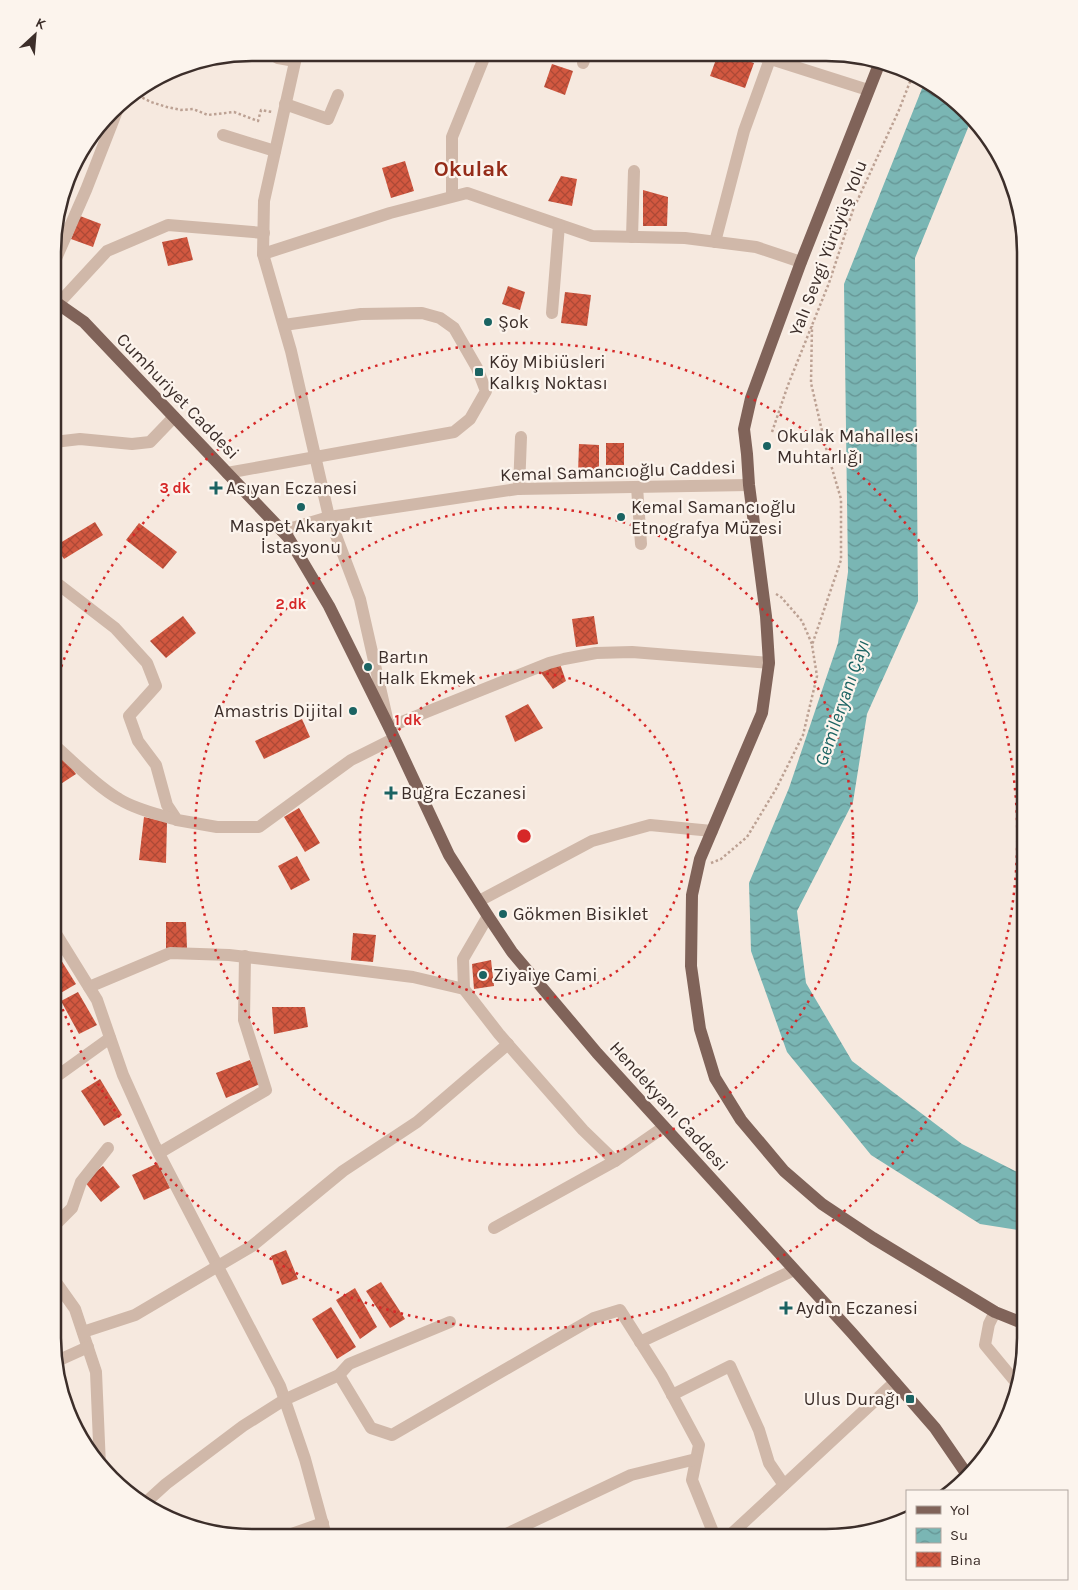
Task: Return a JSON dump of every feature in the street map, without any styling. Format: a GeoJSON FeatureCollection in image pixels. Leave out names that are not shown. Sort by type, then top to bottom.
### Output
{"type":"FeatureCollection","features":[{"type":"Feature","properties":{"kind":"main road"},"geometry":{"type":"LineString","coordinates":[[877,69],[801,262],[751,398],[744,429],[769,663],[762,714],[700,858],[692,895],[691,966],[700,1029],[716,1078],[741,1120],[784,1171],[822,1204],[873,1238],[995,1312],[1017,1321]]}},
{"type":"Feature","properties":{"kind":"main road","name":"Cumhuriyet Caddesi"},"geometry":{"type":"LineString","coordinates":[[61,306],[84,322],[288,537],[329,606],[391,733]]}},
{"type":"Feature","properties":{"kind":"main road","name":"Hendekyanı Caddesi"},"geometry":{"type":"LineString","coordinates":[[391,733],[449,855],[518,959],[597,1053],[895,1382],[935,1428],[964,1470]]}},
{"type":"Feature","properties":{"kind":"street"},"geometry":{"type":"LineString","coordinates":[[295,61],[264,201],[263,254],[291,351],[329,517],[360,598],[391,733]]}},
{"type":"Feature","properties":{"kind":"street"},"geometry":{"type":"LineString","coordinates":[[452,196],[452,137],[483,61]]}},
{"type":"Feature","properties":{"kind":"street"},"geometry":{"type":"LineString","coordinates":[[715,242],[744,131],[769,61]]}},
{"type":"Feature","properties":{"kind":"street"},"geometry":{"type":"LineString","coordinates":[[776,61],[868,90]]}},
{"type":"Feature","properties":{"kind":"street"},"geometry":{"type":"LineString","coordinates":[[284,109],[328,118],[338,95]]}},
{"type":"Feature","properties":{"kind":"street"},"geometry":{"type":"LineString","coordinates":[[62,246],[113,122]]}},
{"type":"Feature","properties":{"kind":"street"},"geometry":{"type":"LineString","coordinates":[[224,135],[275,151]]}},
{"type":"Feature","properties":{"kind":"street"},"geometry":{"type":"LineString","coordinates":[[632,237],[634,171]]}},
{"type":"Feature","properties":{"kind":"street"},"geometry":{"type":"LineString","coordinates":[[263,254],[390,213],[467,193],[592,236],[685,238],[756,248],[801,262]]}},
{"type":"Feature","properties":{"kind":"street"},"geometry":{"type":"LineString","coordinates":[[61,298],[107,251],[168,225],[264,233]]}},
{"type":"Feature","properties":{"kind":"street"},"geometry":{"type":"LineString","coordinates":[[552,313],[559,225]]}},
{"type":"Feature","properties":{"kind":"street"},"geometry":{"type":"LineString","coordinates":[[228,473],[454,432],[470,419],[486,391],[477,368],[454,328],[440,318],[422,314],[361,314],[284,325]]}},
{"type":"Feature","properties":{"kind":"street"},"geometry":{"type":"LineString","coordinates":[[61,441],[80,439],[132,444],[150,442],[174,417]]}},
{"type":"Feature","properties":{"kind":"street"},"geometry":{"type":"LineString","coordinates":[[519,489],[521,437]]}},
{"type":"Feature","properties":{"kind":"street","name":"Kemal Samancıoğlu Caddesi"},"geometry":{"type":"LineString","coordinates":[[282,531],[329,517],[519,489],[749,485]]}},
{"type":"Feature","properties":{"kind":"street"},"geometry":{"type":"LineString","coordinates":[[637,487],[641,544]]}},
{"type":"Feature","properties":{"kind":"street"},"geometry":{"type":"LineString","coordinates":[[61,587],[115,628],[147,663],[156,686],[128,716],[138,741],[156,765],[167,805],[178,820]]}},
{"type":"Feature","properties":{"kind":"street"},"geometry":{"type":"LineString","coordinates":[[61,751],[87,775],[117,798],[135,808],[178,820],[217,827],[258,828],[391,733],[549,663],[580,655],[614,651],[769,663]]}},
{"type":"Feature","properties":{"kind":"street"},"geometry":{"type":"LineString","coordinates":[[480,901],[592,841],[650,826],[712,831]]}},
{"type":"Feature","properties":{"kind":"street"},"geometry":{"type":"LineString","coordinates":[[488,916],[463,959],[464,989],[508,1044],[583,1130],[615,1161]]}},
{"type":"Feature","properties":{"kind":"street"},"geometry":{"type":"LineString","coordinates":[[61,942],[96,1000],[123,1076],[159,1152],[280,1386],[305,1459],[324,1529]]}},
{"type":"Feature","properties":{"kind":"street"},"geometry":{"type":"LineString","coordinates":[[89,988],[170,953],[245,956],[413,978],[464,989]]}},
{"type":"Feature","properties":{"kind":"street"},"geometry":{"type":"LineString","coordinates":[[159,1152],[266,1090],[244,1020],[245,956]]}},
{"type":"Feature","properties":{"kind":"street"},"geometry":{"type":"LineString","coordinates":[[61,1073],[110,1038]]}},
{"type":"Feature","properties":{"kind":"street"},"geometry":{"type":"LineString","coordinates":[[83,1332],[135,1315],[252,1246],[343,1171],[417,1122],[508,1044]]}},
{"type":"Feature","properties":{"kind":"street"},"geometry":{"type":"LineString","coordinates":[[494,1228],[615,1161],[664,1127]]}},
{"type":"Feature","properties":{"kind":"street"},"geometry":{"type":"LineString","coordinates":[[61,1219],[72,1208],[81,1182],[108,1148]]}},
{"type":"Feature","properties":{"kind":"street"},"geometry":{"type":"LineString","coordinates":[[640,1342],[794,1270]]}},
{"type":"Feature","properties":{"kind":"street"},"geometry":{"type":"LineString","coordinates":[[61,1289],[75,1309],[96,1372],[99,1452]]}},
{"type":"Feature","properties":{"kind":"street"},"geometry":{"type":"LineString","coordinates":[[339,1375],[371,1428],[392,1435],[594,1318],[620,1310],[672,1395],[699,1445],[692,1480],[712,1529]]}},
{"type":"Feature","properties":{"kind":"street"},"geometry":{"type":"LineString","coordinates":[[995,1312],[989,1324],[985,1345],[1012,1378]]}},
{"type":"Feature","properties":{"kind":"street"},"geometry":{"type":"LineString","coordinates":[[150,1499],[166,1484],[243,1426],[284,1400],[339,1375],[349,1364],[450,1322]]}},
{"type":"Feature","properties":{"kind":"street"},"geometry":{"type":"LineString","coordinates":[[63,1358],[88,1347]]}},
{"type":"Feature","properties":{"kind":"street"},"geometry":{"type":"LineString","coordinates":[[672,1395],[730,1366],[759,1430],[770,1463],[784,1485]]}},
{"type":"Feature","properties":{"kind":"street"},"geometry":{"type":"LineString","coordinates":[[737,1529],[895,1382]]}},
{"type":"Feature","properties":{"kind":"street"},"geometry":{"type":"LineString","coordinates":[[519,1529],[631,1475],[696,1459]]}},
{"type":"Feature","properties":{"kind":"street"},"geometry":{"type":"LineString","coordinates":[[306,1529],[323,1523]]}},
{"type":"Feature","properties":{"kind":"path","name":"Yalı Sevgi Yürüyüş Yolu"},"geometry":{"type":"LineString","coordinates":[[772,432],[788,385],[829,283],[853,210],[911,81]]}},
{"type":"Feature","properties":{"kind":"path"},"geometry":{"type":"LineString","coordinates":[[141,97],[151,102],[181,110],[193,109],[208,115],[234,112],[258,121],[261,110],[284,109]]}},
{"type":"Feature","properties":{"kind":"path"},"geometry":{"type":"LineString","coordinates":[[812,326],[811,383],[826,448],[841,499],[841,560],[812,645]]}},
{"type":"Feature","properties":{"kind":"path"},"geometry":{"type":"LineString","coordinates":[[697,870],[721,859],[747,838],[776,789],[803,735],[817,676],[812,645],[802,621],[781,598],[762,584]]}},
{"type":"Feature","properties":{"kind":"water","name":"Gemileryanı Çayı"},"geometry":{"type":"Polygon","coordinates":[[[922,88],[952,109],[969,126],[915,258],[918,601],[867,714],[853,802],[797,911],[806,983],[852,1061],[962,1144],[1017,1172],[1017,1230],[980,1224],[871,1155],[787,1052],[751,951],[749,883],[789,788],[838,643],[848,572],[844,284],[922,88]]]}},
{"type":"Feature","properties":{"kind":"building"},"geometry":{"type":"Polygon","coordinates":[[[715,61],[748,61],[754,63],[745,88],[710,76],[715,61]]]}},
{"type":"Feature","properties":{"kind":"building"},"geometry":{"type":"Polygon","coordinates":[[[552,64],[573,71],[565,95],[544,87],[552,64]]]}},
{"type":"Feature","properties":{"kind":"building"},"geometry":{"type":"Polygon","coordinates":[[[405,161],[414,191],[391,198],[382,168],[405,161]]]}},
{"type":"Feature","properties":{"kind":"building"},"geometry":{"type":"Polygon","coordinates":[[[561,176],[577,179],[572,206],[548,201],[561,176]]]}},
{"type":"Feature","properties":{"kind":"building"},"geometry":{"type":"Polygon","coordinates":[[[643,190],[668,197],[667,226],[643,226],[643,190]]]}},
{"type":"Feature","properties":{"kind":"building"},"geometry":{"type":"Polygon","coordinates":[[[80,216],[101,224],[93,247],[71,239],[80,216]]]}},
{"type":"Feature","properties":{"kind":"building"},"geometry":{"type":"Polygon","coordinates":[[[187,237],[193,260],[168,266],[162,242],[187,237]]]}},
{"type":"Feature","properties":{"kind":"building"},"geometry":{"type":"Polygon","coordinates":[[[508,286],[525,292],[520,310],[502,304],[508,286]]]}},
{"type":"Feature","properties":{"kind":"building"},"geometry":{"type":"Polygon","coordinates":[[[565,292],[591,295],[587,326],[561,323],[565,292]]]}},
{"type":"Feature","properties":{"kind":"building"},"geometry":{"type":"Polygon","coordinates":[[[606,443],[624,443],[624,465],[606,465],[606,443]]]}},
{"type":"Feature","properties":{"kind":"building"},"geometry":{"type":"Polygon","coordinates":[[[579,444],[599,445],[599,474],[578,474],[579,444]]]}},
{"type":"Feature","properties":{"kind":"building"},"geometry":{"type":"Polygon","coordinates":[[[95,522],[103,535],[64,559],[61,555],[61,542],[95,522]]]}},
{"type":"Feature","properties":{"kind":"building"},"geometry":{"type":"Polygon","coordinates":[[[139,523],[177,552],[163,569],[126,540],[139,523]]]}},
{"type":"Feature","properties":{"kind":"building"},"geometry":{"type":"Polygon","coordinates":[[[183,616],[196,633],[166,658],[150,641],[183,616]]]}},
{"type":"Feature","properties":{"kind":"building"},"geometry":{"type":"Polygon","coordinates":[[[594,616],[598,644],[576,647],[572,619],[594,616]]]}},
{"type":"Feature","properties":{"kind":"building"},"geometry":{"type":"Polygon","coordinates":[[[560,664],[566,681],[553,689],[539,670],[560,664]]]}},
{"type":"Feature","properties":{"kind":"building"},"geometry":{"type":"Polygon","coordinates":[[[528,704],[543,728],[515,742],[505,716],[528,704]]]}},
{"type":"Feature","properties":{"kind":"building"},"geometry":{"type":"Polygon","coordinates":[[[302,719],[310,737],[264,759],[255,741],[302,719]]]}},
{"type":"Feature","properties":{"kind":"building"},"geometry":{"type":"Polygon","coordinates":[[[61,752],[76,774],[61,784],[61,752]]]}},
{"type":"Feature","properties":{"kind":"building"},"geometry":{"type":"Polygon","coordinates":[[[299,808],[320,843],[305,852],[284,817],[299,808]]]}},
{"type":"Feature","properties":{"kind":"building"},"geometry":{"type":"Polygon","coordinates":[[[144,817],[167,822],[166,863],[139,860],[144,817]]]}},
{"type":"Feature","properties":{"kind":"building"},"geometry":{"type":"Polygon","coordinates":[[[297,856],[310,880],[291,890],[278,866],[297,856]]]}},
{"type":"Feature","properties":{"kind":"building"},"geometry":{"type":"Polygon","coordinates":[[[166,922],[186,922],[187,949],[166,949],[166,922]]]}},
{"type":"Feature","properties":{"kind":"building"},"geometry":{"type":"Polygon","coordinates":[[[353,933],[376,935],[373,962],[351,960],[353,933]]]}},
{"type":"Feature","properties":{"kind":"building"},"geometry":{"type":"Polygon","coordinates":[[[61,960],[76,984],[61,993],[61,960]]]}},
{"type":"Feature","properties":{"kind":"building","name":"Ziyaiye Cami"},"geometry":{"type":"Polygon","coordinates":[[[491,960],[494,986],[474,989],[472,964],[491,960]]]}},
{"type":"Feature","properties":{"kind":"building"},"geometry":{"type":"Polygon","coordinates":[[[78,992],[97,1025],[79,1034],[61,1001],[78,992]]]}},
{"type":"Feature","properties":{"kind":"building"},"geometry":{"type":"Polygon","coordinates":[[[272,1007],[305,1007],[308,1027],[274,1034],[272,1007]]]}},
{"type":"Feature","properties":{"kind":"building"},"geometry":{"type":"Polygon","coordinates":[[[250,1060],[260,1084],[226,1098],[216,1073],[250,1060]]]}},
{"type":"Feature","properties":{"kind":"building"},"geometry":{"type":"Polygon","coordinates":[[[100,1079],[122,1115],[104,1126],[81,1091],[100,1079]]]}},
{"type":"Feature","properties":{"kind":"building"},"geometry":{"type":"Polygon","coordinates":[[[158,1163],[170,1188],[144,1200],[132,1175],[158,1163]]]}},
{"type":"Feature","properties":{"kind":"building"},"geometry":{"type":"Polygon","coordinates":[[[103,1166],[120,1187],[101,1202],[84,1181],[103,1166]]]}},
{"type":"Feature","properties":{"kind":"building"},"geometry":{"type":"Polygon","coordinates":[[[286,1250],[298,1279],[282,1285],[271,1256],[286,1250]]]}},
{"type":"Feature","properties":{"kind":"building"},"geometry":{"type":"Polygon","coordinates":[[[381,1282],[405,1319],[390,1328],[366,1291],[381,1282]]]}},
{"type":"Feature","properties":{"kind":"building"},"geometry":{"type":"Polygon","coordinates":[[[355,1288],[377,1327],[360,1339],[336,1300],[355,1288]]]}},
{"type":"Feature","properties":{"kind":"building"},"geometry":{"type":"Polygon","coordinates":[[[331,1307],[356,1347],[337,1359],[312,1319],[331,1307]]]}},
{"type":"Feature","properties":{"kind":"place","name":"Şok"},"geometry":{"type":"Point","coordinates":[488,322]}},
{"type":"Feature","properties":{"kind":"place","name":"Köy Mibiüsleri Kalkış Noktası"},"geometry":{"type":"Point","coordinates":[479,372]}},
{"type":"Feature","properties":{"kind":"place","name":"Okulak Mahallesi Muhtarlığı"},"geometry":{"type":"Point","coordinates":[767,446]}},
{"type":"Feature","properties":{"kind":"place","name":"Asıyan Eczanesi"},"geometry":{"type":"Point","coordinates":[216,488]}},
{"type":"Feature","properties":{"kind":"place","name":"Maspet Akaryakıt İstasyonu"},"geometry":{"type":"Point","coordinates":[301,507]}},
{"type":"Feature","properties":{"kind":"place","name":"Kemal Samancıoğlu Etnografya Müzesi"},"geometry":{"type":"Point","coordinates":[621,517]}},
{"type":"Feature","properties":{"kind":"place","name":"Bartın Halk Ekmek"},"geometry":{"type":"Point","coordinates":[368,667]}},
{"type":"Feature","properties":{"kind":"place","name":"Amastris Dijital"},"geometry":{"type":"Point","coordinates":[353,711]}},
{"type":"Feature","properties":{"kind":"place","name":"Buğra Eczanesi"},"geometry":{"type":"Point","coordinates":[391,793]}},
{"type":"Feature","properties":{"kind":"place","name":"Gökmen Bisiklet"},"geometry":{"type":"Point","coordinates":[503,914]}},
{"type":"Feature","properties":{"kind":"place","name":"Ziyaiye Cami"},"geometry":{"type":"Point","coordinates":[483,975]}},
{"type":"Feature","properties":{"kind":"place","name":"Aydın Eczanesi"},"geometry":{"type":"Point","coordinates":[786,1308]}},
{"type":"Feature","properties":{"kind":"place","name":"Ulus Durağı"},"geometry":{"type":"Point","coordinates":[910,1399]}},
{"type":"Feature","properties":{"kind":"district","name":"Okulak"},"geometry":{"type":"Point","coordinates":[471,169]}}]}
